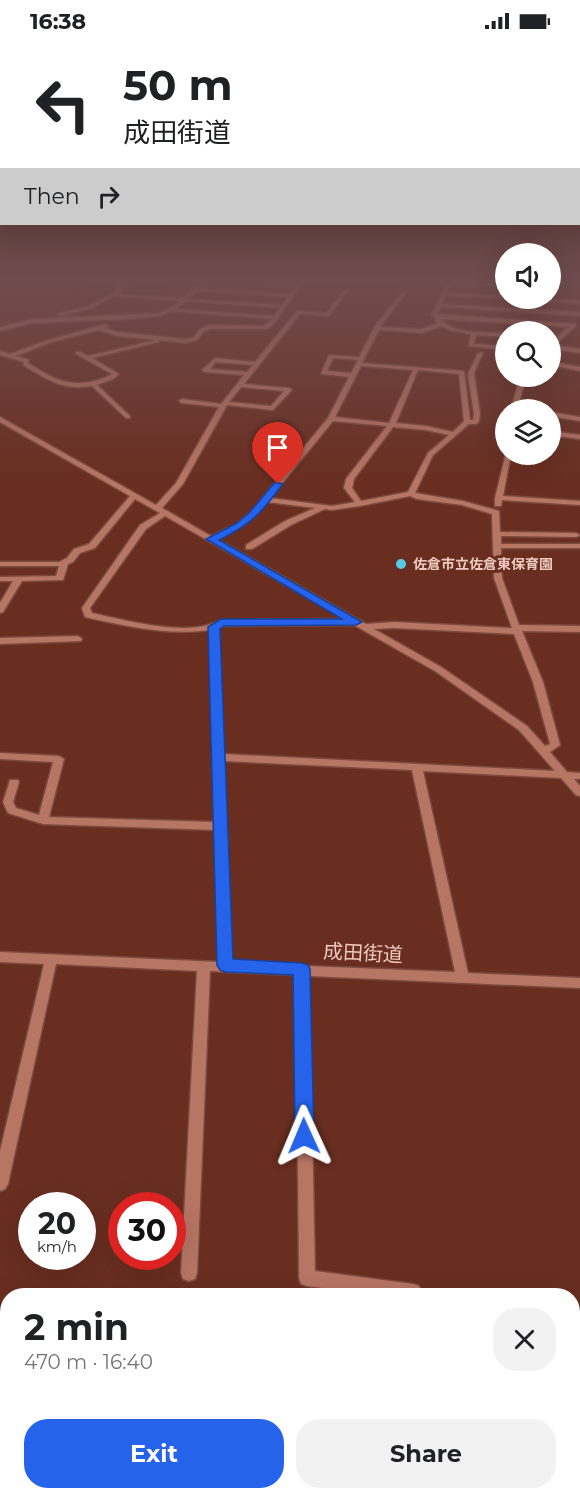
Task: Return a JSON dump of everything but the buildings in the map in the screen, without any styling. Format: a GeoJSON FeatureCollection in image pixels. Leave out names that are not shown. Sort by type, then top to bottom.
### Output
{"type":"FeatureCollection","features":[{"type":"Feature","properties":{"kind":"street"},"geometry":{"type":"LineString","coordinates":[[11,356],[37,346]]}},
{"type":"Feature","properties":{"kind":"street"},"geometry":{"type":"LineString","coordinates":[[87,358],[135,346]]}},
{"type":"Feature","properties":{"kind":"street"},"geometry":{"type":"LineString","coordinates":[[272,346],[224,404],[161,511],[143,527],[86,608],[88,615],[163,628],[214,627],[221,623],[356,622]]}},
{"type":"Feature","properties":{"kind":"street"},"geometry":{"type":"LineString","coordinates":[[211,539],[241,525],[265,500],[331,419],[369,346]]}},
{"type":"Feature","properties":{"kind":"street"},"geometry":{"type":"LineString","coordinates":[[561,348],[580,351]]}},
{"type":"Feature","properties":{"kind":"street"},"geometry":{"type":"LineString","coordinates":[[411,494],[429,454],[467,422],[476,422],[471,374],[481,352]]}},
{"type":"Feature","properties":{"kind":"street"},"geometry":{"type":"LineString","coordinates":[[0,353],[27,361],[25,364],[61,383],[92,384],[109,380],[116,374],[78,353]]}},
{"type":"Feature","properties":{"kind":"street"},"geometry":{"type":"LineString","coordinates":[[353,375],[323,373],[331,356],[416,369],[462,372],[467,422]]}},
{"type":"Feature","properties":{"kind":"street"},"geometry":{"type":"LineString","coordinates":[[248,374],[205,370],[215,360],[257,364]]}},
{"type":"Feature","properties":{"kind":"street"},"geometry":{"type":"LineString","coordinates":[[561,365],[580,369]]}},
{"type":"Feature","properties":{"kind":"street"},"geometry":{"type":"LineString","coordinates":[[360,504],[348,488],[350,479],[392,424],[416,369]]}},
{"type":"Feature","properties":{"kind":"street"},"geometry":{"type":"LineString","coordinates":[[92,384],[128,417]]}},
{"type":"Feature","properties":{"kind":"street"},"geometry":{"type":"LineString","coordinates":[[182,401],[273,408],[289,390],[240,385]]}},
{"type":"Feature","properties":{"kind":"street"},"geometry":{"type":"LineString","coordinates":[[561,416],[580,419]]}},
{"type":"Feature","properties":{"kind":"street"},"geometry":{"type":"LineString","coordinates":[[0,419],[438,669],[523,728],[580,793]]}},
{"type":"Feature","properties":{"kind":"street"},"geometry":{"type":"LineString","coordinates":[[331,419],[426,428],[453,434]]}},
{"type":"Feature","properties":{"kind":"street"},"geometry":{"type":"LineString","coordinates":[[561,434],[580,437]]}},
{"type":"Feature","properties":{"kind":"street"},"geometry":{"type":"LineString","coordinates":[[506,465],[496,513],[498,578],[549,715],[555,745],[544,751]]}},
{"type":"Feature","properties":{"kind":"street"},"geometry":{"type":"LineString","coordinates":[[265,500],[322,508],[360,504],[411,494],[417,497],[463,503],[496,513]]}},
{"type":"Feature","properties":{"kind":"street"},"geometry":{"type":"LineString","coordinates":[[0,564],[69,560],[76,550],[92,546],[134,495]]}},
{"type":"Feature","properties":{"kind":"street"},"geometry":{"type":"LineString","coordinates":[[499,498],[580,503]]}},
{"type":"Feature","properties":{"kind":"street"},"geometry":{"type":"LineString","coordinates":[[249,547],[288,523],[322,508]]}},
{"type":"Feature","properties":{"kind":"street"},"geometry":{"type":"LineString","coordinates":[[497,534],[576,535]]}},
{"type":"Feature","properties":{"kind":"street"},"geometry":{"type":"LineString","coordinates":[[496,546],[580,546]]}},
{"type":"Feature","properties":{"kind":"street"},"geometry":{"type":"LineString","coordinates":[[0,579],[60,578],[64,562]]}},
{"type":"Feature","properties":{"kind":"street"},"geometry":{"type":"LineString","coordinates":[[0,610],[19,579]]}},
{"type":"Feature","properties":{"kind":"street"},"geometry":{"type":"LineString","coordinates":[[365,627],[394,625],[580,629]]}},
{"type":"Feature","properties":{"kind":"street"},"geometry":{"type":"LineString","coordinates":[[214,627],[225,965]]}},
{"type":"Feature","properties":{"kind":"street"},"geometry":{"type":"LineString","coordinates":[[0,641],[78,639]]}},
{"type":"Feature","properties":{"kind":"street"},"geometry":{"type":"LineString","coordinates":[[0,756],[59,759],[43,820]]}},
{"type":"Feature","properties":{"kind":"street"},"geometry":{"type":"LineString","coordinates":[[217,757],[580,776]]}},
{"type":"Feature","properties":{"kind":"street"},"geometry":{"type":"LineString","coordinates":[[417,769],[462,977]]}},
{"type":"Feature","properties":{"kind":"street"},"geometry":{"type":"LineString","coordinates":[[14,782],[8,802],[12,810],[43,820],[219,826]]}},
{"type":"Feature","properties":{"kind":"street","name":"成田街道"},"geometry":{"type":"LineString","coordinates":[[0,957],[204,964],[580,983]]}},
{"type":"Feature","properties":{"kind":"street"},"geometry":{"type":"LineString","coordinates":[[0,1184],[51,959]]}},
{"type":"Feature","properties":{"kind":"street"},"geometry":{"type":"LineString","coordinates":[[189,1274],[204,964]]}},
{"type":"Feature","properties":{"kind":"street"},"geometry":{"type":"LineString","coordinates":[[302,969],[306,1278],[382,1288]]}},
{"type":"Feature","properties":{"kind":"place","name":"佐倉市立佐倉東保育園"},"geometry":{"type":"Point","coordinates":[401,564]}},
{"type":"Feature","properties":{"kind":"route"},"geometry":{"type":"LineString","coordinates":[[278,484],[253,515],[241,525],[211,539],[356,622],[221,623],[214,627],[219,826],[225,965],[302,969],[304,1136]]}}]}
